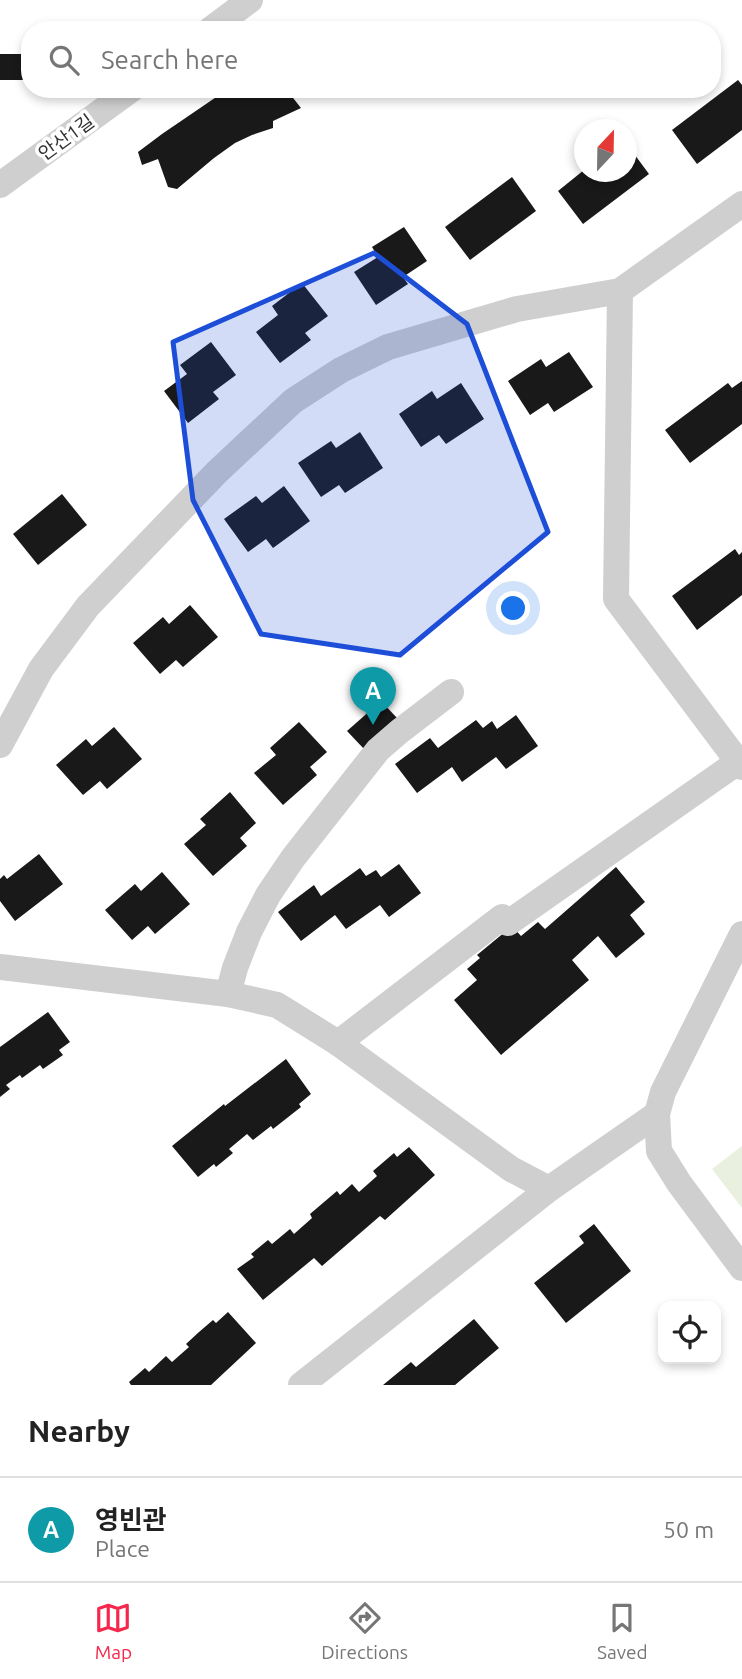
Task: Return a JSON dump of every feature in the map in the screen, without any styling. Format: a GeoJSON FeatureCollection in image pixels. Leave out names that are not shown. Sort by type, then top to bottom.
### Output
{"type":"FeatureCollection","features":[{"type":"Feature","properties":{"kind":"street"},"geometry":{"type":"LineString","coordinates":[[223,21],[250,0]]}},
{"type":"Feature","properties":{"kind":"street","name":"안산1길"},"geometry":{"type":"LineString","coordinates":[[0,185],[120,98]]}},
{"type":"Feature","properties":{"kind":"street"},"geometry":{"type":"LineString","coordinates":[[0,746],[41,669],[88,606],[217,472],[293,401],[341,370],[388,347],[517,309],[620,291],[742,204]]}},
{"type":"Feature","properties":{"kind":"street"},"geometry":{"type":"LineString","coordinates":[[338,1043],[502,917],[508,923],[740,764],[616,599],[620,291]]}},
{"type":"Feature","properties":{"kind":"street"},"geometry":{"type":"LineString","coordinates":[[228,994],[249,932],[268,895],[293,858],[378,750],[451,692]]}},
{"type":"Feature","properties":{"kind":"street"},"geometry":{"type":"LineString","coordinates":[[742,934],[663,1092],[657,1114],[659,1151],[679,1183],[742,1268]]}},
{"type":"Feature","properties":{"kind":"street"},"geometry":{"type":"LineString","coordinates":[[0,967],[228,994],[277,1005],[338,1043],[511,1169],[549,1189]]}},
{"type":"Feature","properties":{"kind":"street"},"geometry":{"type":"LineString","coordinates":[[301,1385],[549,1189],[657,1114]]}},
{"type":"Feature","properties":{"kind":"highlighted area"},"geometry":{"type":"Polygon","coordinates":[[[374,253],[467,324],[548,532],[400,655],[261,634],[193,500],[173,342],[374,253]]]}},
{"type":"Feature","properties":{"kind":"green space"},"geometry":{"type":"Polygon","coordinates":[[[742,1146],[742,1208],[712,1169],[742,1146]]]}},
{"type":"Feature","properties":{"kind":"building"},"geometry":{"type":"Polygon","coordinates":[[[0,54],[21,54],[21,80],[0,80],[0,54]]]}},
{"type":"Feature","properties":{"kind":"building"},"geometry":{"type":"Polygon","coordinates":[[[738,80],[742,85],[742,130],[697,164],[672,130],[714,98],[721,98],[721,93],[738,80]]]}},
{"type":"Feature","properties":{"kind":"building"},"geometry":{"type":"Polygon","coordinates":[[[215,98],[293,98],[301,108],[273,121],[273,128],[235,143],[177,189],[168,187],[158,159],[142,165],[138,152],[215,98]]]}},
{"type":"Feature","properties":{"kind":"building"},"geometry":{"type":"Polygon","coordinates":[[[637,158],[649,174],[583,224],[558,191],[574,178],[574,182],[637,182],[637,158]]]}},
{"type":"Feature","properties":{"kind":"building"},"geometry":{"type":"Polygon","coordinates":[[[512,177],[536,211],[470,260],[445,227],[512,177]]]}},
{"type":"Feature","properties":{"kind":"building"},"geometry":{"type":"Polygon","coordinates":[[[404,227],[427,261],[403,277],[408,284],[376,305],[354,272],[378,257],[372,247],[404,227]]]}},
{"type":"Feature","properties":{"kind":"building"},"geometry":{"type":"Polygon","coordinates":[[[302,283],[328,316],[305,333],[311,340],[280,363],[256,332],[278,315],[272,306],[302,283]]]}},
{"type":"Feature","properties":{"kind":"building"},"geometry":{"type":"Polygon","coordinates":[[[211,342],[236,375],[213,392],[219,399],[188,423],[164,391],[187,374],[180,365],[211,342]]]}},
{"type":"Feature","properties":{"kind":"building"},"geometry":{"type":"Polygon","coordinates":[[[569,352],[593,387],[554,412],[548,403],[530,415],[508,381],[541,359],[546,367],[569,352]]]}},
{"type":"Feature","properties":{"kind":"building"},"geometry":{"type":"Polygon","coordinates":[[[742,381],[742,424],[690,463],[665,430],[728,383],[732,388],[742,381]]]}},
{"type":"Feature","properties":{"kind":"building"},"geometry":{"type":"Polygon","coordinates":[[[461,383],[484,419],[446,444],[439,435],[421,447],[399,414],[432,391],[437,399],[461,383]]]}},
{"type":"Feature","properties":{"kind":"building"},"geometry":{"type":"Polygon","coordinates":[[[360,432],[383,468],[345,493],[339,485],[321,497],[298,463],[331,441],[336,448],[360,432]]]}},
{"type":"Feature","properties":{"kind":"building"},"geometry":{"type":"Polygon","coordinates":[[[284,486],[310,521],[273,548],[266,539],[248,552],[224,519],[256,496],[262,503],[284,486]]]}},
{"type":"Feature","properties":{"kind":"building"},"geometry":{"type":"Polygon","coordinates":[[[62,494],[87,525],[38,565],[13,534],[62,494]]]}},
{"type":"Feature","properties":{"kind":"building"},"geometry":{"type":"Polygon","coordinates":[[[735,549],[739,555],[742,552],[742,595],[697,630],[672,596],[735,549]]]}},
{"type":"Feature","properties":{"kind":"building"},"geometry":{"type":"Polygon","coordinates":[[[190,605],[218,637],[183,667],[176,660],[160,674],[133,643],[163,617],[169,624],[190,605]]]}},
{"type":"Feature","properties":{"kind":"building"},"geometry":{"type":"Polygon","coordinates":[[[381,701],[398,719],[364,749],[347,731],[381,701]]]}},
{"type":"Feature","properties":{"kind":"building"},"geometry":{"type":"Polygon","coordinates":[[[516,715],[538,746],[506,769],[496,757],[462,782],[452,767],[417,793],[395,764],[430,738],[438,748],[476,720],[483,728],[492,721],[497,729],[516,715]]]}},
{"type":"Feature","properties":{"kind":"building"},"geometry":{"type":"Polygon","coordinates":[[[299,722],[327,752],[310,767],[317,775],[283,805],[254,773],[276,755],[270,748],[299,722]]]}},
{"type":"Feature","properties":{"kind":"building"},"geometry":{"type":"Polygon","coordinates":[[[114,727],[142,759],[107,789],[100,781],[83,795],[56,765],[86,739],[92,746],[114,727]]]}},
{"type":"Feature","properties":{"kind":"building"},"geometry":{"type":"Polygon","coordinates":[[[230,792],[256,823],[240,838],[247,846],[213,876],[184,844],[206,825],[200,819],[230,792]]]}},
{"type":"Feature","properties":{"kind":"building"},"geometry":{"type":"Polygon","coordinates":[[[39,854],[63,884],[15,921],[0,901],[0,879],[4,875],[7,879],[39,854]]]}},
{"type":"Feature","properties":{"kind":"building"},"geometry":{"type":"Polygon","coordinates":[[[399,864],[421,893],[389,917],[380,905],[346,929],[335,915],[301,941],[278,912],[314,885],[321,896],[360,868],[366,876],[376,870],[381,877],[399,864]]]}},
{"type":"Feature","properties":{"kind":"building"},"geometry":{"type":"Polygon","coordinates":[[[616,867],[645,902],[630,915],[645,934],[616,958],[598,936],[572,960],[589,980],[501,1055],[454,1000],[477,980],[467,969],[480,958],[477,955],[512,926],[521,936],[538,922],[545,929],[616,867]]]}},
{"type":"Feature","properties":{"kind":"building"},"geometry":{"type":"Polygon","coordinates":[[[162,872],[190,904],[155,934],[148,926],[132,940],[105,910],[135,884],[141,891],[162,872]]]}},
{"type":"Feature","properties":{"kind":"building"},"geometry":{"type":"Polygon","coordinates":[[[48,1012],[70,1042],[59,1050],[63,1055],[43,1069],[40,1065],[22,1078],[20,1075],[6,1085],[10,1089],[0,1097],[0,1047],[48,1012]]]}},
{"type":"Feature","properties":{"kind":"building"},"geometry":{"type":"Polygon","coordinates":[[[286,1059],[311,1094],[299,1104],[301,1107],[273,1129],[271,1126],[253,1140],[247,1134],[229,1149],[233,1153],[198,1177],[172,1146],[286,1059]]]}},
{"type":"Feature","properties":{"kind":"building"},"geometry":{"type":"Polygon","coordinates":[[[409,1147],[435,1175],[385,1220],[380,1216],[322,1266],[314,1258],[263,1300],[237,1269],[254,1257],[251,1254],[268,1240],[272,1244],[290,1229],[294,1234],[312,1218],[310,1214],[337,1191],[340,1195],[352,1184],[359,1192],[377,1176],[373,1171],[394,1153],[397,1157],[409,1147]]]}},
{"type":"Feature","properties":{"kind":"building"},"geometry":{"type":"Polygon","coordinates":[[[594,1224],[631,1271],[566,1323],[534,1283],[584,1243],[579,1236],[594,1224]]]}},
{"type":"Feature","properties":{"kind":"building"},"geometry":{"type":"Polygon","coordinates":[[[228,1312],[256,1343],[211,1385],[131,1385],[129,1382],[145,1368],[149,1372],[166,1356],[172,1362],[189,1347],[186,1344],[199,1332],[213,1320],[216,1323],[228,1312]]]}},
{"type":"Feature","properties":{"kind":"building"},"geometry":{"type":"Polygon","coordinates":[[[474,1319],[499,1348],[455,1385],[383,1385],[411,1362],[416,1367],[474,1319]]]}},
{"type":"Feature","properties":{"kind":"place","name":"영빈관"},"geometry":{"type":"Point","coordinates":[373,725]}}]}
